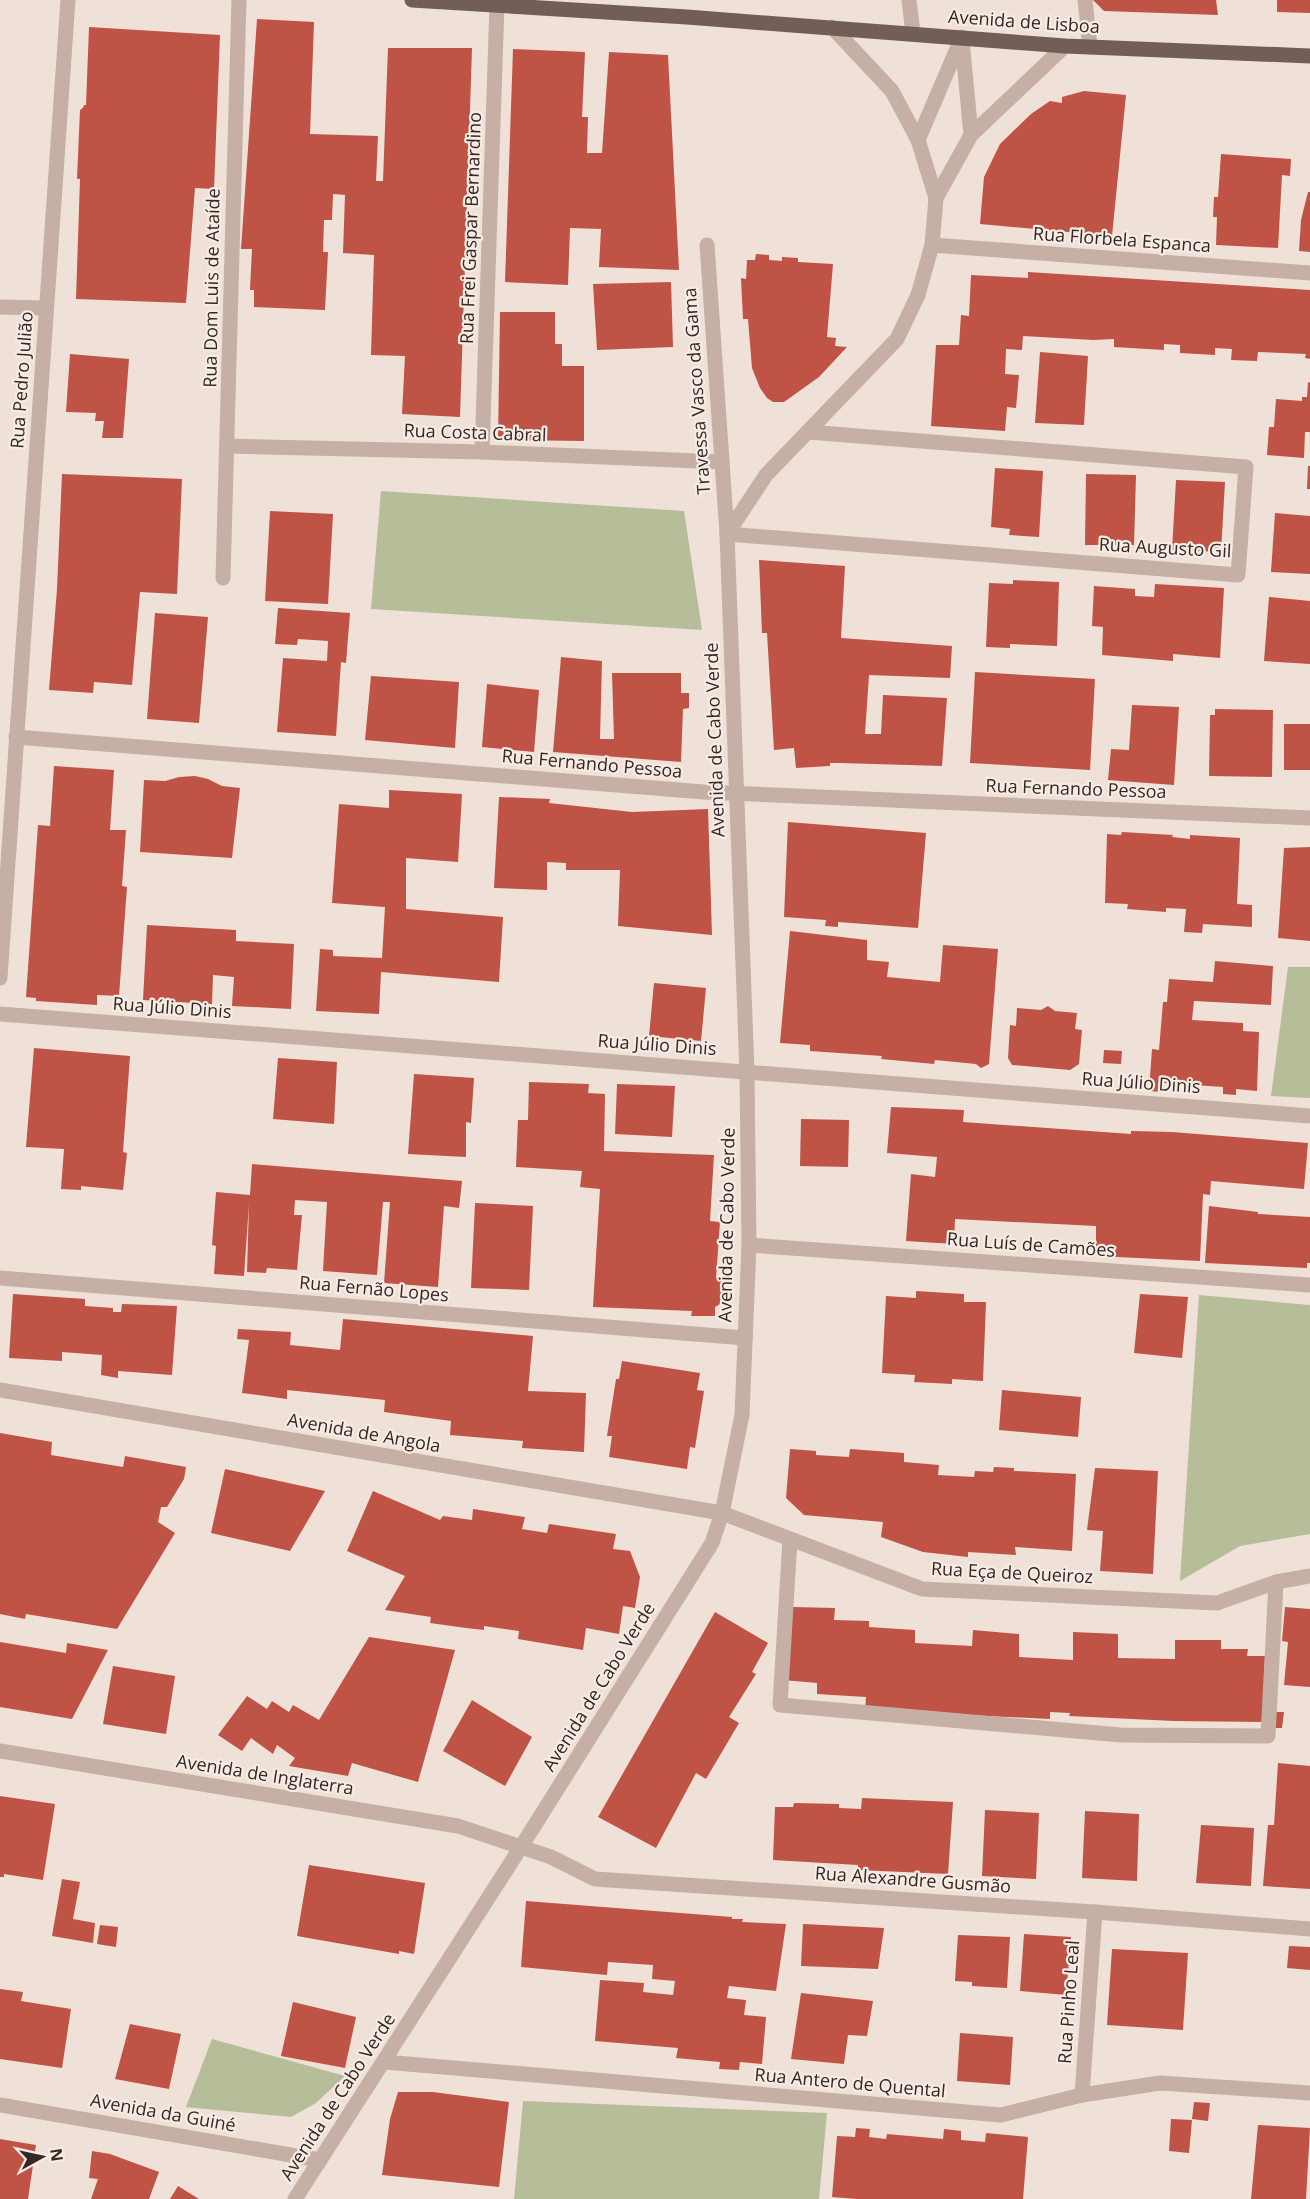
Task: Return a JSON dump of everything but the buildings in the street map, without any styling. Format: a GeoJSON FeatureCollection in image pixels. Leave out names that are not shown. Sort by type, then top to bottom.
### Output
{"type":"FeatureCollection","features":[{"type":"Feature","properties":{"kind":"main road","name":"Avenida de Lisboa"},"geometry":{"type":"LineString","coordinates":[[412,0],[640,13],[1065,46],[1310,56]]}},
{"type":"Feature","properties":{"kind":"main road"},"geometry":{"type":"LineString","coordinates":[[623,0],[640,13]]}},
{"type":"Feature","properties":{"kind":"street","name":"Rua Pedro Julião"},"geometry":{"type":"LineString","coordinates":[[0,978],[68,0]]}},
{"type":"Feature","properties":{"kind":"street","name":"Rua Dom Luis de Ataíde"},"geometry":{"type":"LineString","coordinates":[[223,578],[238,0]]}},
{"type":"Feature","properties":{"kind":"street"},"geometry":{"type":"LineString","coordinates":[[909,0],[912,33]]}},
{"type":"Feature","properties":{"kind":"street"},"geometry":{"type":"LineString","coordinates":[[1085,0],[1090,46]]}},
{"type":"Feature","properties":{"kind":"street","name":"Rua Frei Gaspar Bernardino"},"geometry":{"type":"LineString","coordinates":[[482,452],[497,5]]}},
{"type":"Feature","properties":{"kind":"street"},"geometry":{"type":"LineString","coordinates":[[727,534],[766,475],[897,339],[918,295],[932,245],[936,198],[918,140],[892,92],[832,27]]}},
{"type":"Feature","properties":{"kind":"street"},"geometry":{"type":"LineString","coordinates":[[918,140],[962,37]]}},
{"type":"Feature","properties":{"kind":"street"},"geometry":{"type":"LineString","coordinates":[[962,37],[971,135]]}},
{"type":"Feature","properties":{"kind":"street"},"geometry":{"type":"LineString","coordinates":[[936,198],[971,135],[1065,46]]}},
{"type":"Feature","properties":{"kind":"street","name":"Travessa Vasco da Gama"},"geometry":{"type":"LineString","coordinates":[[707,245],[727,534]]}},
{"type":"Feature","properties":{"kind":"street","name":"Rua Florbela Espanca"},"geometry":{"type":"LineString","coordinates":[[932,245],[1310,273]]}},
{"type":"Feature","properties":{"kind":"street"},"geometry":{"type":"LineString","coordinates":[[0,307],[46,308]]}},
{"type":"Feature","properties":{"kind":"street","name":"Rua Augusto Gil"},"geometry":{"type":"LineString","coordinates":[[727,534],[1238,575],[1246,467],[808,432]]}},
{"type":"Feature","properties":{"kind":"street","name":"Rua Costa Cabral"},"geometry":{"type":"LineString","coordinates":[[227,446],[482,452],[722,462]]}},
{"type":"Feature","properties":{"kind":"street","name":"Avenida de Cabo Verde"},"geometry":{"type":"LineString","coordinates":[[295,2199],[521,1847],[712,1543],[722,1513],[742,1415],[749,1245],[747,1072],[727,534]]}},
{"type":"Feature","properties":{"kind":"street","name":"Rua Fernando Pessoa"},"geometry":{"type":"LineString","coordinates":[[16,737],[736,794],[1310,818]]}},
{"type":"Feature","properties":{"kind":"street","name":"Rua Júlio Dinis"},"geometry":{"type":"LineString","coordinates":[[0,1014],[1310,1116]]}},
{"type":"Feature","properties":{"kind":"street","name":"Rua Luís de Camões"},"geometry":{"type":"LineString","coordinates":[[749,1245],[1310,1285]]}},
{"type":"Feature","properties":{"kind":"street","name":"Rua Fernão Lopes"},"geometry":{"type":"LineString","coordinates":[[0,1278],[745,1338]]}},
{"type":"Feature","properties":{"kind":"street","name":"Avenida de Angola"},"geometry":{"type":"LineString","coordinates":[[0,1390],[722,1513]]}},
{"type":"Feature","properties":{"kind":"street","name":"Rua Eça de Queiroz"},"geometry":{"type":"LineString","coordinates":[[722,1513],[921,1588],[1217,1603],[1276,1582],[1310,1576]]}},
{"type":"Feature","properties":{"kind":"street"},"geometry":{"type":"LineString","coordinates":[[790,1539],[780,1705],[1121,1735],[1269,1736],[1276,1582]]}},
{"type":"Feature","properties":{"kind":"street","name":"Avenida de Inglaterra"},"geometry":{"type":"LineString","coordinates":[[0,1751],[458,1826],[521,1847]]}},
{"type":"Feature","properties":{"kind":"street","name":"Rua Alexandre Gusmão"},"geometry":{"type":"LineString","coordinates":[[521,1847],[551,1857],[595,1879],[1095,1912],[1310,1929]]}},
{"type":"Feature","properties":{"kind":"street","name":"Rua Pinho Leal"},"geometry":{"type":"LineString","coordinates":[[1082,2095],[1095,1912]]}},
{"type":"Feature","properties":{"kind":"street","name":"Rua Antero de Quental"},"geometry":{"type":"LineString","coordinates":[[384,2062],[1001,2115],[1082,2095],[1160,2083],[1310,2093]]}},
{"type":"Feature","properties":{"kind":"street","name":"Avenida da Guiné"},"geometry":{"type":"LineString","coordinates":[[0,2106],[320,2160]]}},
{"type":"Feature","properties":{"kind":"green space"},"geometry":{"type":"Polygon","coordinates":[[[381,491],[684,511],[702,630],[371,609],[381,491]]]}},
{"type":"Feature","properties":{"kind":"green space"},"geometry":{"type":"Polygon","coordinates":[[[1288,967],[1310,967],[1310,1098],[1271,1096],[1288,967]]]}},
{"type":"Feature","properties":{"kind":"green space"},"geometry":{"type":"Polygon","coordinates":[[[1199,1295],[1310,1305],[1310,1534],[1240,1546],[1180,1581],[1199,1295]]]}},
{"type":"Feature","properties":{"kind":"green space"},"geometry":{"type":"Polygon","coordinates":[[[212,2039],[345,2076],[316,2103],[291,2117],[186,2107],[212,2039]]]}},
{"type":"Feature","properties":{"kind":"green space"},"geometry":{"type":"Polygon","coordinates":[[[523,2101],[827,2113],[819,2199],[514,2199],[523,2101]]]}}]}
